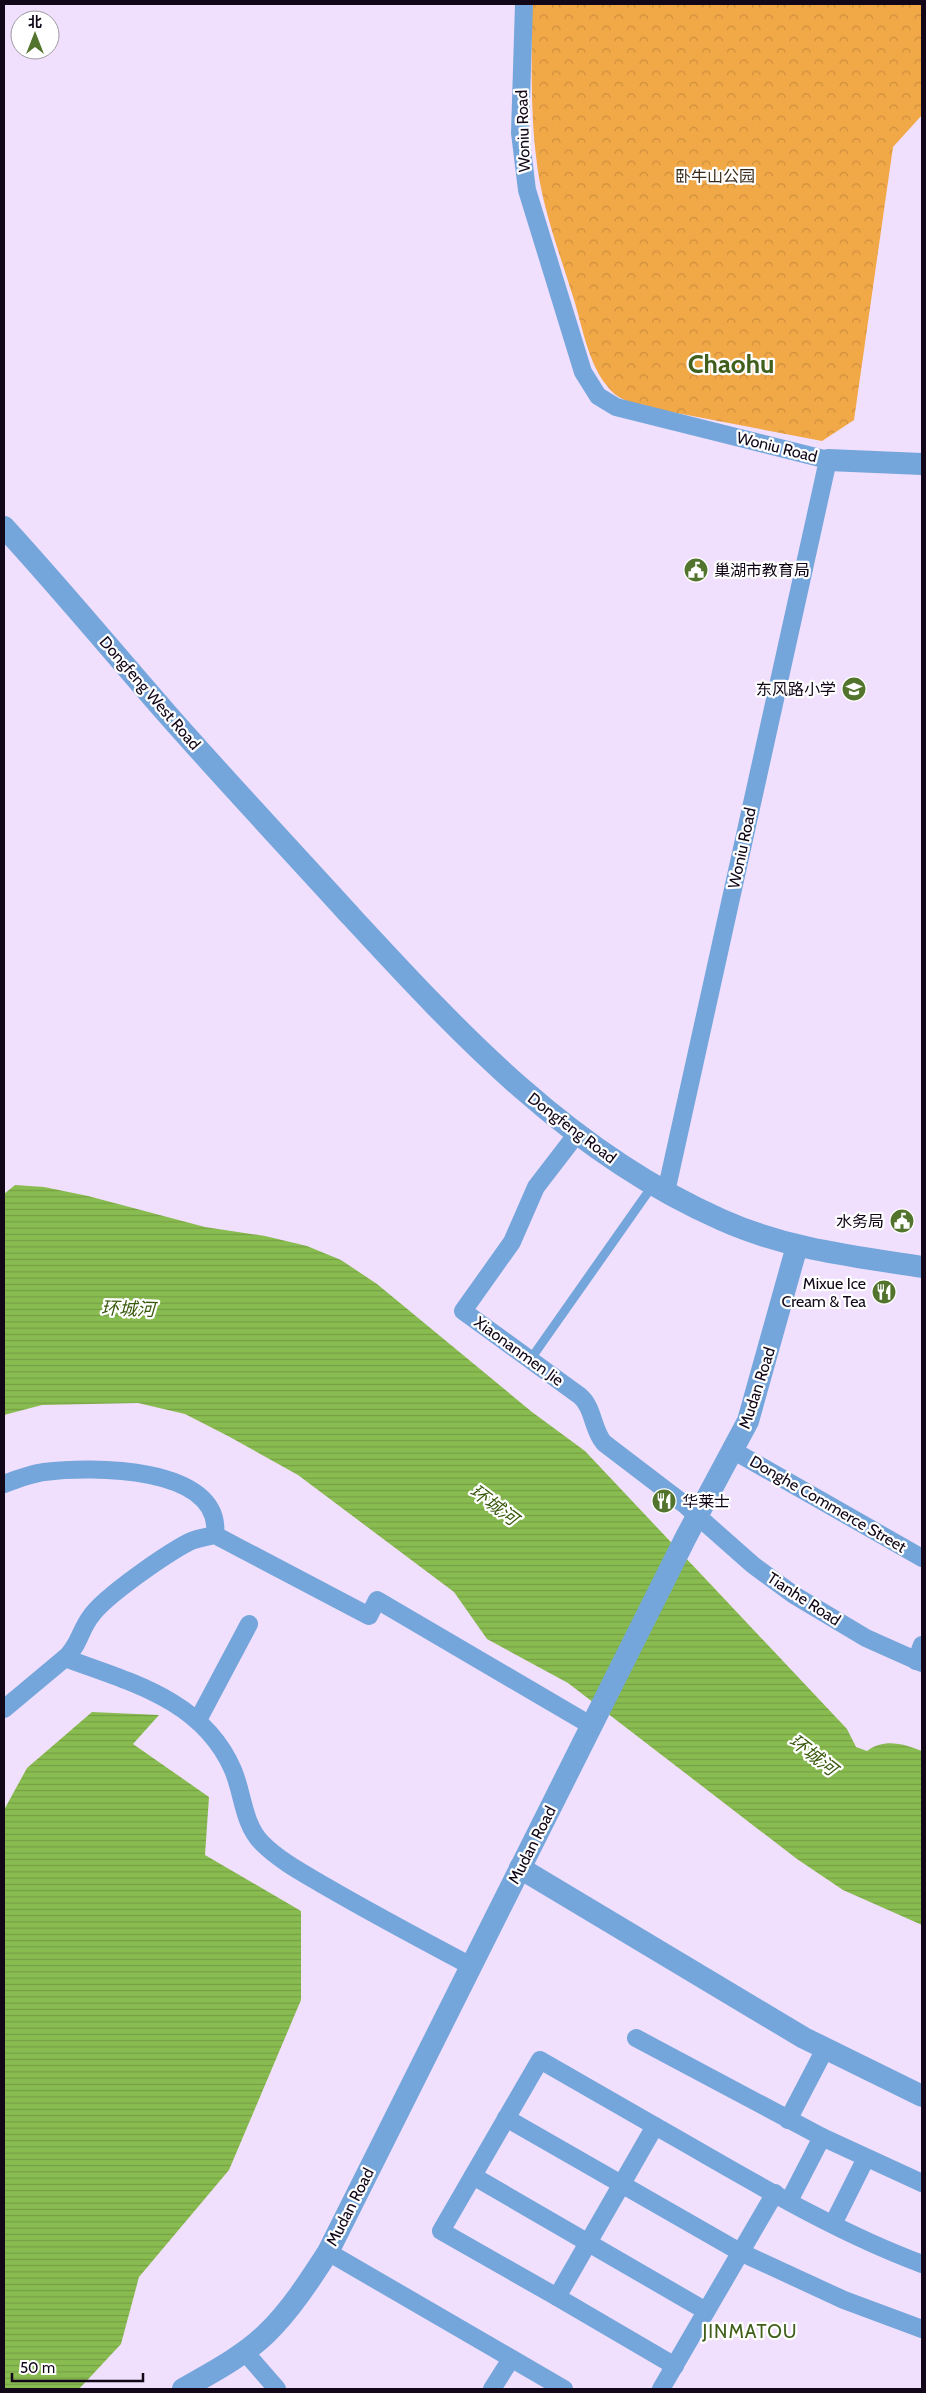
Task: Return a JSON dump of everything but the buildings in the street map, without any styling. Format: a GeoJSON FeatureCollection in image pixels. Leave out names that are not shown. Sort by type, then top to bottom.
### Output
{"type":"FeatureCollection","features":[{"type":"Feature","properties":{"kind":"street","name":"Woniu Road"},"geometry":{"type":"LineString","coordinates":[[524,4],[520,133],[525,180],[534,217],[566,322],[589,385],[603,401],[621,409],[828,460],[659,1188]]}},
{"type":"Feature","properties":{"kind":"street"},"geometry":{"type":"LineString","coordinates":[[828,460],[922,464]]}},
{"type":"Feature","properties":{"kind":"street","name":"Dongfeng West Road"},"geometry":{"type":"LineString","coordinates":[[4,527],[298,859]]}},
{"type":"Feature","properties":{"kind":"street","name":"Dongfeng Road"},"geometry":{"type":"LineString","coordinates":[[298,859],[395,963],[480,1049],[540,1106],[576,1134],[659,1188],[738,1227],[776,1241],[797,1246],[922,1267]]}},
{"type":"Feature","properties":{"kind":"street","name":"Xiaonanmen Jie"},"geometry":{"type":"LineString","coordinates":[[576,1134],[536,1187],[512,1242],[463,1311],[584,1399],[604,1443],[698,1516]]}},
{"type":"Feature","properties":{"kind":"street","name":"Mudan Road"},"geometry":{"type":"LineString","coordinates":[[183,2389],[244,2351],[268,2332],[328,2252],[686,1537],[734,1451],[755,1403],[797,1246]]}},
{"type":"Feature","properties":{"kind":"street","name":"Donghe Commerce Street"},"geometry":{"type":"LineString","coordinates":[[734,1451],[922,1558]]}},
{"type":"Feature","properties":{"kind":"street"},"geometry":{"type":"LineString","coordinates":[[4,1484],[33,1475],[60,1471],[120,1471],[153,1476],[183,1486],[206,1502],[214,1516],[215,1536]]}},
{"type":"Feature","properties":{"kind":"street","name":"Tianhe Road"},"geometry":{"type":"LineString","coordinates":[[698,1516],[753,1565],[794,1595],[866,1638],[920,1656]]}},
{"type":"Feature","properties":{"kind":"street"},"geometry":{"type":"LineString","coordinates":[[4,1709],[76,1648],[91,1615],[111,1596],[185,1544],[215,1536],[369,1616],[377,1600],[592,1726]]}},
{"type":"Feature","properties":{"kind":"street"},"geometry":{"type":"LineString","coordinates":[[198,1720],[249,1624]]}},
{"type":"Feature","properties":{"kind":"street"},"geometry":{"type":"LineString","coordinates":[[65,1658],[152,1691],[172,1701],[198,1720],[217,1740],[225,1754],[237,1779],[252,1829],[258,1839],[272,1852],[339,1894],[471,1966]]}},
{"type":"Feature","properties":{"kind":"street"},"geometry":{"type":"LineString","coordinates":[[520,1868],[751,2008],[825,2049],[922,2096]]}},
{"type":"Feature","properties":{"kind":"street"},"geometry":{"type":"LineString","coordinates":[[636,2038],[788,2120],[922,2183]]}},
{"type":"Feature","properties":{"kind":"street"},"geometry":{"type":"LineString","coordinates":[[788,2120],[825,2049]]}},
{"type":"Feature","properties":{"kind":"street"},"geometry":{"type":"LineString","coordinates":[[675,2366],[441,2231],[540,2060],[782,2197],[833,2224],[922,2264]]}},
{"type":"Feature","properties":{"kind":"street"},"geometry":{"type":"LineString","coordinates":[[506,2118],[740,2252],[844,2300],[922,2329]]}},
{"type":"Feature","properties":{"kind":"street"},"geometry":{"type":"LineString","coordinates":[[557,2297],[656,2126]]}},
{"type":"Feature","properties":{"kind":"street"},"geometry":{"type":"LineString","coordinates":[[661,2389],[740,2252],[782,2197],[822,2137]]}},
{"type":"Feature","properties":{"kind":"street"},"geometry":{"type":"LineString","coordinates":[[833,2224],[866,2158]]}},
{"type":"Feature","properties":{"kind":"street"},"geometry":{"type":"LineString","coordinates":[[473,2176],[706,2311]]}},
{"type":"Feature","properties":{"kind":"street"},"geometry":{"type":"LineString","coordinates":[[328,2252],[564,2389]]}},
{"type":"Feature","properties":{"kind":"street"},"geometry":{"type":"LineString","coordinates":[[244,2351],[277,2389]]}},
{"type":"Feature","properties":{"kind":"street"},"geometry":{"type":"LineString","coordinates":[[492,2389],[511,2358]]}},
{"type":"Feature","properties":{"kind":"lane"},"geometry":{"type":"LineString","coordinates":[[530,1360],[659,1188]]}},
{"type":"Feature","properties":{"kind":"green space","name":"卧牛山公园"},"geometry":{"type":"Polygon","coordinates":[[[532,4],[922,4],[922,115],[893,147],[854,420],[822,441],[640,406],[618,397],[611,391],[601,378],[587,347],[552,230],[538,175],[533,118],[532,4]]]}},
{"type":"Feature","properties":{"kind":"water","name":"环城河"},"geometry":{"type":"Polygon","coordinates":[[[15,1185],[44,1187],[88,1196],[205,1227],[265,1236],[307,1246],[341,1260],[377,1284],[532,1412],[585,1451],[847,1729],[856,1747],[867,1751],[887,1743],[908,1746],[922,1751],[922,1925],[843,1890],[797,1859],[568,1683],[487,1639],[454,1592],[298,1475],[228,1436],[185,1414],[138,1403],[42,1405],[4,1415],[4,1194],[15,1185]]]}},
{"type":"Feature","properties":{"kind":"water"},"geometry":{"type":"Polygon","coordinates":[[[92,1712],[159,1715],[133,1744],[209,1797],[205,1855],[301,1911],[301,2000],[229,2170],[139,2277],[121,2344],[79,2389],[4,2389],[4,1810],[27,1768],[92,1712]]]}},
{"type":"Feature","properties":{"kind":"place","name":"巢湖市教育局"},"geometry":{"type":"Point","coordinates":[696,570]}},
{"type":"Feature","properties":{"kind":"place","name":"东风路小学"},"geometry":{"type":"Point","coordinates":[854,689]}},
{"type":"Feature","properties":{"kind":"place","name":"水务局"},"geometry":{"type":"Point","coordinates":[902,1221]}},
{"type":"Feature","properties":{"kind":"place","name":"Mixue Ice Cream & Tea"},"geometry":{"type":"Point","coordinates":[884,1292]}},
{"type":"Feature","properties":{"kind":"place","name":"华莱士"},"geometry":{"type":"Point","coordinates":[664,1501]}},
{"type":"Feature","properties":{"kind":"district","name":"Chaohu"},"geometry":{"type":"Point","coordinates":[731,364]}},
{"type":"Feature","properties":{"kind":"district","name":"JINMATOU"},"geometry":{"type":"Point","coordinates":[750,2331]}}]}
